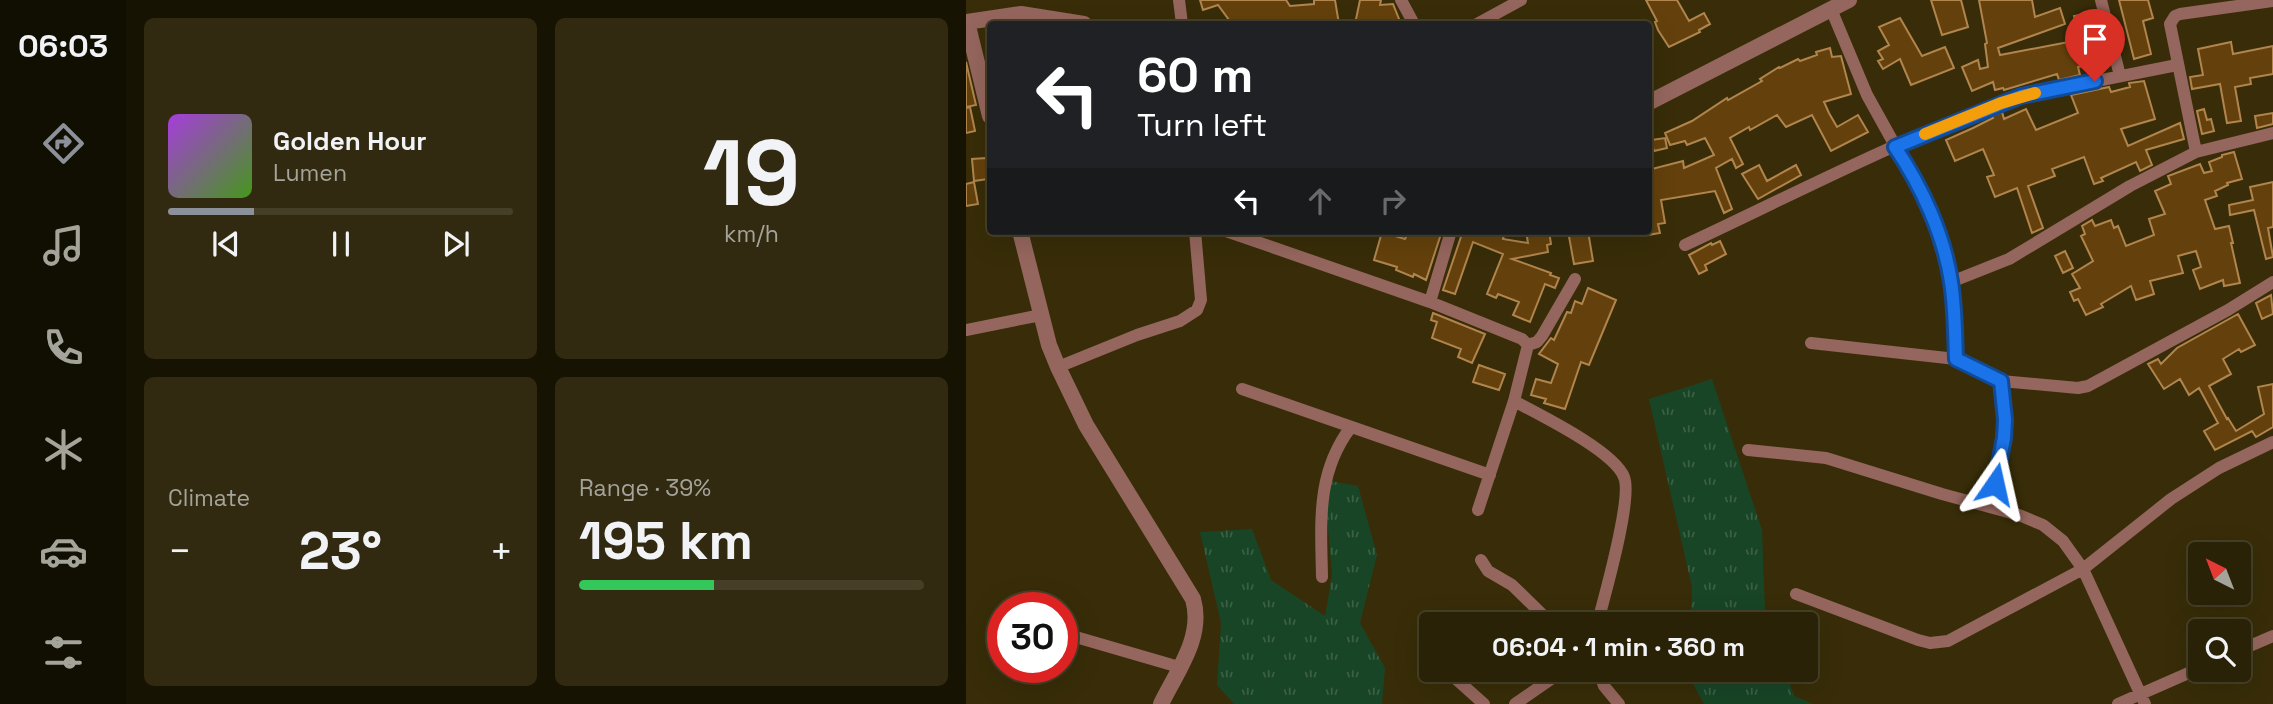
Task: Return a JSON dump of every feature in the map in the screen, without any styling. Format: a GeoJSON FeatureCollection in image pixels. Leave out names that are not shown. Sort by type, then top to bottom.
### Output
{"type":"FeatureCollection","features":[{"type":"Feature","properties":{"kind":"street"},"geometry":{"type":"LineString","coordinates":[[1179,0],[1182,21]]}},
{"type":"Feature","properties":{"kind":"street"},"geometry":{"type":"LineString","coordinates":[[1401,0],[1412,21]]}},
{"type":"Feature","properties":{"kind":"street"},"geometry":{"type":"LineString","coordinates":[[1482,21],[1521,0]]}},
{"type":"Feature","properties":{"kind":"street"},"geometry":{"type":"LineString","coordinates":[[1652,101],[1849,0]]}},
{"type":"Feature","properties":{"kind":"street"},"geometry":{"type":"LineString","coordinates":[[2101,0],[2120,76]]}},
{"type":"Feature","properties":{"kind":"street"},"geometry":{"type":"LineString","coordinates":[[2196,152],[2170,24],[2175,16],[2273,1]]}},
{"type":"Feature","properties":{"kind":"street"},"geometry":{"type":"LineString","coordinates":[[987,104],[966,22],[1021,7],[1073,21]]}},
{"type":"Feature","properties":{"kind":"street"},"geometry":{"type":"LineString","coordinates":[[1831,9],[1867,95],[1927,203],[1951,282],[1956,359]]}},
{"type":"Feature","properties":{"kind":"street"},"geometry":{"type":"LineString","coordinates":[[1685,245],[1895,147],[2021,96],[2177,65]]}},
{"type":"Feature","properties":{"kind":"street"},"geometry":{"type":"LineString","coordinates":[[1951,282],[2009,259],[2130,186],[2196,152],[2273,133]]}},
{"type":"Feature","properties":{"kind":"street"},"geometry":{"type":"LineString","coordinates":[[1021,235],[1049,345],[1058,367],[1086,425],[1193,599],[1197,619],[1195,634],[1161,704]]}},
{"type":"Feature","properties":{"kind":"street"},"geometry":{"type":"LineString","coordinates":[[1058,367],[1136,335],[1180,321],[1196,310],[1201,300],[1195,235]]}},
{"type":"Feature","properties":{"kind":"street"},"geometry":{"type":"LineString","coordinates":[[1237,235],[1430,302],[1522,340],[1528,345]]}},
{"type":"Feature","properties":{"kind":"street"},"geometry":{"type":"LineString","coordinates":[[1430,302],[1450,235]]}},
{"type":"Feature","properties":{"kind":"street"},"geometry":{"type":"LineString","coordinates":[[1478,510],[1514,401],[1528,345],[1542,336],[1576,279]]}},
{"type":"Feature","properties":{"kind":"street"},"geometry":{"type":"LineString","coordinates":[[1811,343],[1956,359],[2001,381],[2041,386],[2088,386],[2228,310],[2273,282]]}},
{"type":"Feature","properties":{"kind":"street"},"geometry":{"type":"LineString","coordinates":[[966,330],[1041,315]]}},
{"type":"Feature","properties":{"kind":"street"},"geometry":{"type":"LineString","coordinates":[[1990,507],[2004,438],[2001,381]]}},
{"type":"Feature","properties":{"kind":"street"},"geometry":{"type":"LineString","coordinates":[[1242,389],[1490,475]]}},
{"type":"Feature","properties":{"kind":"street"},"geometry":{"type":"LineString","coordinates":[[1514,401],[1582,440],[1608,458],[1625,477],[1623,513],[1600,612]]}},
{"type":"Feature","properties":{"kind":"street"},"geometry":{"type":"LineString","coordinates":[[1322,577],[1321,502],[1336,449],[1351,427]]}},
{"type":"Feature","properties":{"kind":"street"},"geometry":{"type":"LineString","coordinates":[[1796,594],[1918,640],[1939,643],[1948,641],[2082,569],[2218,468],[2273,442]]}},
{"type":"Feature","properties":{"kind":"street"},"geometry":{"type":"LineString","coordinates":[[1748,450],[1826,458],[2019,515],[2043,525],[2063,541],[2082,569],[2143,699]]}},
{"type":"Feature","properties":{"kind":"street"},"geometry":{"type":"LineString","coordinates":[[1481,560],[1488,571],[1512,585],[1540,612]]}},
{"type":"Feature","properties":{"kind":"street"},"geometry":{"type":"LineString","coordinates":[[2251,645],[2273,636]]}},
{"type":"Feature","properties":{"kind":"street"},"geometry":{"type":"LineString","coordinates":[[1078,638],[1179,667]]}},
{"type":"Feature","properties":{"kind":"street"},"geometry":{"type":"LineString","coordinates":[[2118,704],[2143,699],[2188,675]]}},
{"type":"Feature","properties":{"kind":"street"},"geometry":{"type":"LineString","coordinates":[[1459,682],[1484,704]]}},
{"type":"Feature","properties":{"kind":"street"},"geometry":{"type":"LineString","coordinates":[[1514,704],[1546,682]]}},
{"type":"Feature","properties":{"kind":"street"},"geometry":{"type":"LineString","coordinates":[[1603,682],[1619,704]]}},
{"type":"Feature","properties":{"kind":"green space"},"geometry":{"type":"Polygon","coordinates":[[[1712,379],[1762,530],[1765,612],[1691,612],[1692,587],[1649,399],[1712,379]]]}},
{"type":"Feature","properties":{"kind":"green space"},"geometry":{"type":"Polygon","coordinates":[[[1324,480],[1358,486],[1377,555],[1360,623],[1385,668],[1382,704],[1234,704],[1217,685],[1221,623],[1200,532],[1252,529],[1271,580],[1325,616],[1332,575],[1324,480]]]}},
{"type":"Feature","properties":{"kind":"green space"},"geometry":{"type":"Polygon","coordinates":[[[1692,682],[1789,682],[1794,696],[1813,704],[1704,704],[1692,682]]]}},
{"type":"Feature","properties":{"kind":"building"},"geometry":{"type":"Polygon","coordinates":[[[1200,0],[1286,0],[1290,6],[1314,4],[1314,0],[1335,0],[1338,21],[1230,21],[1218,5],[1203,10],[1200,0]]]}},
{"type":"Feature","properties":{"kind":"building"},"geometry":{"type":"Polygon","coordinates":[[[1360,0],[1381,0],[1380,5],[1393,4],[1400,21],[1356,21],[1360,0]]]}},
{"type":"Feature","properties":{"kind":"building"},"geometry":{"type":"Polygon","coordinates":[[[1646,0],[1677,0],[1689,21],[1704,13],[1710,24],[1669,47],[1658,30],[1657,21],[1646,0]]]}},
{"type":"Feature","properties":{"kind":"building"},"geometry":{"type":"Polygon","coordinates":[[[1931,0],[1961,0],[1968,27],[1942,35],[1931,0]]]}},
{"type":"Feature","properties":{"kind":"building"},"geometry":{"type":"Polygon","coordinates":[[[1979,0],[2032,0],[2035,17],[2060,8],[2065,24],[1998,48],[2000,55],[2079,40],[2074,16],[2091,13],[2093,24],[2098,23],[2107,61],[2078,67],[2080,75],[2059,80],[2057,74],[2004,90],[1995,90],[1993,82],[1972,91],[1962,67],[1978,60],[1980,69],[1988,67],[1987,43],[1979,0]]]}},
{"type":"Feature","properties":{"kind":"building"},"geometry":{"type":"Polygon","coordinates":[[[2119,0],[2148,0],[2153,18],[2143,21],[2151,54],[2134,59],[2119,0]]]}},
{"type":"Feature","properties":{"kind":"building"},"geometry":{"type":"Polygon","coordinates":[[[1900,18],[1922,56],[1945,47],[1954,68],[1911,85],[1900,59],[1883,69],[1878,61],[1883,59],[1878,51],[1889,45],[1879,27],[1900,18]]]}},
{"type":"Feature","properties":{"kind":"building"},"geometry":{"type":"Polygon","coordinates":[[[2231,42],[2233,54],[2273,46],[2273,74],[2250,78],[2251,84],[2235,87],[2241,121],[2227,123],[2220,84],[2192,89],[2190,77],[2203,75],[2198,49],[2231,42]]]}},
{"type":"Feature","properties":{"kind":"building"},"geometry":{"type":"Polygon","coordinates":[[[1830,48],[1832,57],[1841,56],[1851,94],[1824,102],[1837,127],[1858,115],[1868,132],[1831,151],[1812,115],[1786,127],[1777,115],[1750,130],[1749,127],[1730,138],[1743,164],[1736,168],[1732,159],[1716,168],[1732,209],[1724,213],[1715,191],[1661,200],[1665,223],[1658,224],[1660,233],[1652,234],[1652,169],[1683,161],[1684,168],[1714,155],[1705,138],[1687,145],[1685,141],[1670,145],[1665,133],[1692,121],[1727,98],[1728,100],[1762,81],[1760,79],[1779,67],[1817,55],[1816,52],[1830,48]]]}},
{"type":"Feature","properties":{"kind":"building"},"geometry":{"type":"Polygon","coordinates":[[[966,62],[976,105],[966,107],[966,62]]]}},
{"type":"Feature","properties":{"kind":"building"},"geometry":{"type":"Polygon","coordinates":[[[2144,81],[2155,119],[2121,129],[2128,146],[2180,123],[2184,139],[2146,150],[2152,165],[2140,171],[2136,162],[2094,184],[2084,157],[2052,169],[2055,176],[2028,186],[2043,228],[2032,233],[2017,188],[1995,197],[1987,177],[1994,175],[1983,149],[1955,161],[1946,140],[2002,112],[2004,119],[2026,109],[2036,130],[2078,113],[2071,95],[2109,87],[2111,92],[2130,87],[2129,83],[2144,81]]]}},
{"type":"Feature","properties":{"kind":"building"},"geometry":{"type":"Polygon","coordinates":[[[970,107],[975,131],[966,133],[966,108],[970,107]]]}},
{"type":"Feature","properties":{"kind":"building"},"geometry":{"type":"Polygon","coordinates":[[[2204,109],[2207,120],[2211,119],[2214,131],[2202,134],[2197,111],[2204,109]]]}},
{"type":"Feature","properties":{"kind":"building"},"geometry":{"type":"Polygon","coordinates":[[[2273,113],[2273,124],[2257,128],[2255,116],[2273,113]]]}},
{"type":"Feature","properties":{"kind":"building"},"geometry":{"type":"Polygon","coordinates":[[[1665,138],[1667,148],[1654,151],[1652,140],[1665,138]]]}},
{"type":"Feature","properties":{"kind":"building"},"geometry":{"type":"Polygon","coordinates":[[[2234,152],[2242,179],[2227,183],[2228,185],[2215,191],[2217,196],[2205,200],[2215,229],[2229,226],[2240,283],[2224,286],[2223,280],[2200,289],[2193,270],[2201,267],[2196,251],[2178,256],[2183,273],[2150,281],[2154,294],[2136,300],[2131,286],[2101,304],[2103,307],[2086,315],[2078,299],[2074,301],[2070,292],[2080,288],[2072,274],[2093,261],[2081,236],[2085,234],[2082,226],[2092,220],[2095,226],[2111,220],[2114,228],[2118,226],[2126,246],[2154,235],[2149,219],[2165,214],[2155,191],[2171,184],[2168,176],[2200,164],[2204,173],[2212,171],[2209,162],[2234,152]]]}},
{"type":"Feature","properties":{"kind":"building"},"geometry":{"type":"Polygon","coordinates":[[[986,158],[987,179],[974,181],[972,159],[986,158]]]}},
{"type":"Feature","properties":{"kind":"building"},"geometry":{"type":"Polygon","coordinates":[[[1759,165],[1767,181],[1796,165],[1801,175],[1758,199],[1742,174],[1759,165]]]}},
{"type":"Feature","properties":{"kind":"building"},"geometry":{"type":"Polygon","coordinates":[[[974,182],[978,204],[966,206],[966,184],[974,182]]]}},
{"type":"Feature","properties":{"kind":"building"},"geometry":{"type":"Polygon","coordinates":[[[2273,182],[2273,227],[2268,228],[2273,257],[2266,259],[2254,210],[2230,215],[2229,205],[2253,200],[2250,187],[2273,182]]]}},
{"type":"Feature","properties":{"kind":"building"},"geometry":{"type":"Polygon","coordinates":[[[1381,235],[1405,239],[1407,235],[1441,235],[1426,280],[1374,260],[1381,235]]]}},
{"type":"Feature","properties":{"kind":"building"},"geometry":{"type":"Polygon","coordinates":[[[1462,235],[1504,235],[1503,239],[1528,243],[1527,235],[1550,235],[1551,244],[1547,245],[1548,252],[1512,259],[1559,278],[1555,288],[1545,284],[1530,322],[1513,315],[1519,302],[1498,294],[1496,298],[1487,294],[1503,254],[1473,242],[1455,294],[1443,290],[1462,235]]]}},
{"type":"Feature","properties":{"kind":"building"},"geometry":{"type":"Polygon","coordinates":[[[1569,235],[1589,235],[1593,261],[1574,264],[1569,235]]]}},
{"type":"Feature","properties":{"kind":"building"},"geometry":{"type":"Polygon","coordinates":[[[1720,241],[1726,254],[1705,265],[1707,270],[1699,274],[1689,255],[1720,241]]]}},
{"type":"Feature","properties":{"kind":"building"},"geometry":{"type":"Polygon","coordinates":[[[2065,251],[2073,268],[2063,273],[2055,256],[2065,251]]]}},
{"type":"Feature","properties":{"kind":"building"},"geometry":{"type":"Polygon","coordinates":[[[1588,288],[1616,300],[1589,365],[1581,362],[1565,409],[1544,403],[1546,399],[1531,395],[1536,379],[1551,383],[1558,364],[1539,354],[1551,338],[1554,340],[1567,312],[1571,313],[1575,301],[1582,304],[1588,288]]]}},
{"type":"Feature","properties":{"kind":"building"},"geometry":{"type":"Polygon","coordinates":[[[2271,295],[2273,314],[2262,319],[2256,303],[2271,295]]]}},
{"type":"Feature","properties":{"kind":"building"},"geometry":{"type":"Polygon","coordinates":[[[1433,313],[1485,334],[1472,363],[1458,357],[1461,349],[1432,338],[1437,322],[1431,320],[1433,313]]]}},
{"type":"Feature","properties":{"kind":"building"},"geometry":{"type":"Polygon","coordinates":[[[2238,314],[2255,345],[2241,352],[2239,349],[2223,359],[2231,374],[2209,386],[2236,431],[2264,414],[2258,387],[2273,384],[2273,427],[2256,437],[2252,431],[2215,450],[2204,431],[2218,423],[2199,388],[2189,395],[2180,379],[2164,389],[2148,364],[2158,359],[2161,364],[2177,348],[2238,314]]]}},
{"type":"Feature","properties":{"kind":"building"},"geometry":{"type":"Polygon","coordinates":[[[1479,365],[1505,374],[1499,390],[1473,382],[1479,365]]]}},
{"type":"Feature","properties":{"kind":"slow traffic"},"geometry":{"type":"LineString","coordinates":[[1925,134],[2001,103],[2035,93]]}},
{"type":"Feature","properties":{"kind":"route"},"geometry":{"type":"LineString","coordinates":[[1995,484],[2004,438],[2001,381],[1956,359],[1951,282],[1942,246],[1927,203],[1909,167],[1895,147],[2021,96],[2095,81]]}}]}
